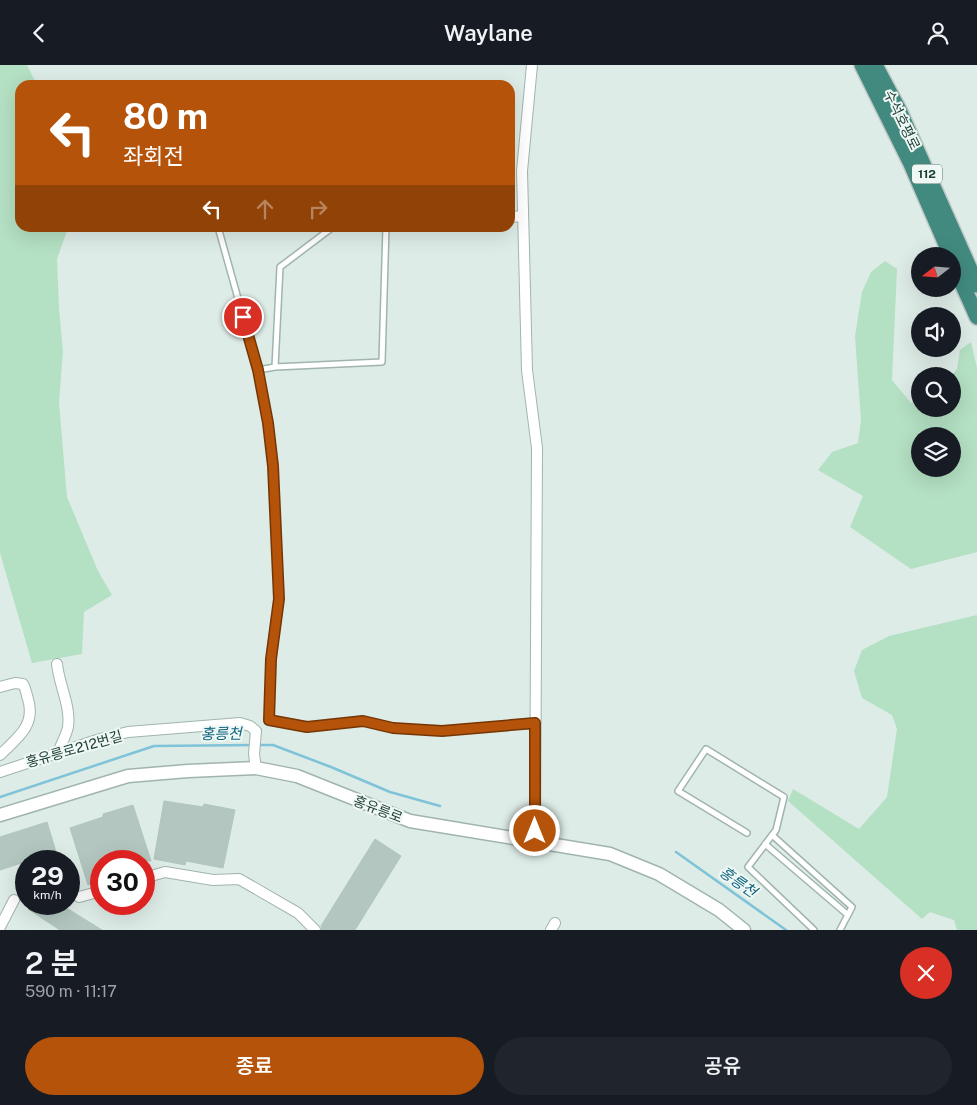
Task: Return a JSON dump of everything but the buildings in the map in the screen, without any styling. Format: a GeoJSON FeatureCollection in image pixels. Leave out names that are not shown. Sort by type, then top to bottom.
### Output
{"type":"FeatureCollection","features":[{"type":"Feature","properties":{"kind":"highway","name":"수석호평로"},"geometry":{"type":"LineString","coordinates":[[862,65],[911,164],[946,247]]}},
{"type":"Feature","properties":{"kind":"highway","name":"수석호평로"},"geometry":{"type":"LineString","coordinates":[[875,65],[899,110],[977,285]]}},
{"type":"Feature","properties":{"kind":"highway"},"geometry":{"type":"LineString","coordinates":[[961,281],[977,317]]}},
{"type":"Feature","properties":{"kind":"street"},"geometry":{"type":"LineString","coordinates":[[532,65],[522,171],[527,370],[537,448],[535,836]]}},
{"type":"Feature","properties":{"kind":"street"},"geometry":{"type":"LineString","coordinates":[[515,217],[523,216]]}},
{"type":"Feature","properties":{"kind":"street"},"geometry":{"type":"LineString","coordinates":[[58,665],[68,708],[68,719],[58,753]]}},
{"type":"Feature","properties":{"kind":"street"},"geometry":{"type":"LineString","coordinates":[[0,687],[15,683],[23,684],[26,689],[30,710],[29,720],[24,732],[0,755]]}},
{"type":"Feature","properties":{"kind":"street","name":"홍유릉로212번길"},"geometry":{"type":"LineString","coordinates":[[0,772],[128,733],[240,723],[254,729],[256,768]]}},
{"type":"Feature","properties":{"kind":"street","name":"홍유릉로"},"geometry":{"type":"LineString","coordinates":[[0,815],[128,776],[256,768],[296,776],[410,821],[535,836],[610,854],[659,874],[719,909],[744,930]]}},
{"type":"Feature","properties":{"kind":"street"},"geometry":{"type":"LineString","coordinates":[[155,875],[164,872],[213,880],[240,879],[298,913],[315,930]]}},
{"type":"Feature","properties":{"kind":"street"},"geometry":{"type":"LineString","coordinates":[[0,927],[14,900]]}},
{"type":"Feature","properties":{"kind":"lane"},"geometry":{"type":"LineString","coordinates":[[219,232],[258,370],[268,423],[273,466],[279,599],[271,659],[269,720],[307,727],[363,721],[393,728],[442,731],[535,723]]}},
{"type":"Feature","properties":{"kind":"lane"},"geometry":{"type":"LineString","coordinates":[[275,367],[280,267],[326,232]]}},
{"type":"Feature","properties":{"kind":"lane"},"geometry":{"type":"LineString","coordinates":[[258,370],[275,367],[382,363],[386,232]]}},
{"type":"Feature","properties":{"kind":"lane"},"geometry":{"type":"LineString","coordinates":[[747,833],[678,791],[706,749],[784,797],[776,829],[748,867],[814,930]]}},
{"type":"Feature","properties":{"kind":"lane"},"geometry":{"type":"LineString","coordinates":[[772,835],[852,907],[840,930]]}},
{"type":"Feature","properties":{"kind":"lane"},"geometry":{"type":"LineString","coordinates":[[765,844],[848,915]]}},
{"type":"Feature","properties":{"kind":"green space"},"geometry":{"type":"Polygon","coordinates":[[[0,65],[27,65],[34,80],[15,80],[15,232],[67,232],[57,259],[63,351],[59,403],[67,497],[98,571],[112,595],[84,612],[82,654],[32,663],[0,553],[0,65]]]}},
{"type":"Feature","properties":{"kind":"green space"},"geometry":{"type":"Polygon","coordinates":[[[885,261],[897,269],[892,380],[911,403],[911,417],[961,417],[961,367],[957,367],[959,357],[961,357],[961,349],[971,342],[977,368],[977,552],[911,569],[850,527],[863,496],[818,470],[832,452],[858,443],[861,420],[855,336],[862,292],[871,272],[885,261]]]}},
{"type":"Feature","properties":{"kind":"green space"},"geometry":{"type":"Polygon","coordinates":[[[977,615],[977,930],[957,930],[954,920],[930,912],[922,919],[788,801],[793,789],[859,829],[887,797],[897,729],[892,715],[862,698],[854,671],[862,650],[889,636],[977,615]]]}},
{"type":"Feature","properties":{"kind":"waterway","name":"홍릉천"},"geometry":{"type":"LineString","coordinates":[[0,797],[154,746],[253,745]]}},
{"type":"Feature","properties":{"kind":"waterway","name":"홍릉천"},"geometry":{"type":"LineString","coordinates":[[258,745],[273,745],[390,792],[440,806]]}},
{"type":"Feature","properties":{"kind":"waterway","name":"홍릉천"},"geometry":{"type":"LineString","coordinates":[[676,852],[786,930]]}},
{"type":"Feature","properties":{"kind":"route"},"geometry":{"type":"LineString","coordinates":[[243,317],[258,370],[268,423],[273,466],[279,599],[271,659],[269,720],[307,727],[363,721],[393,728],[442,731],[535,723],[535,831]]}}]}
